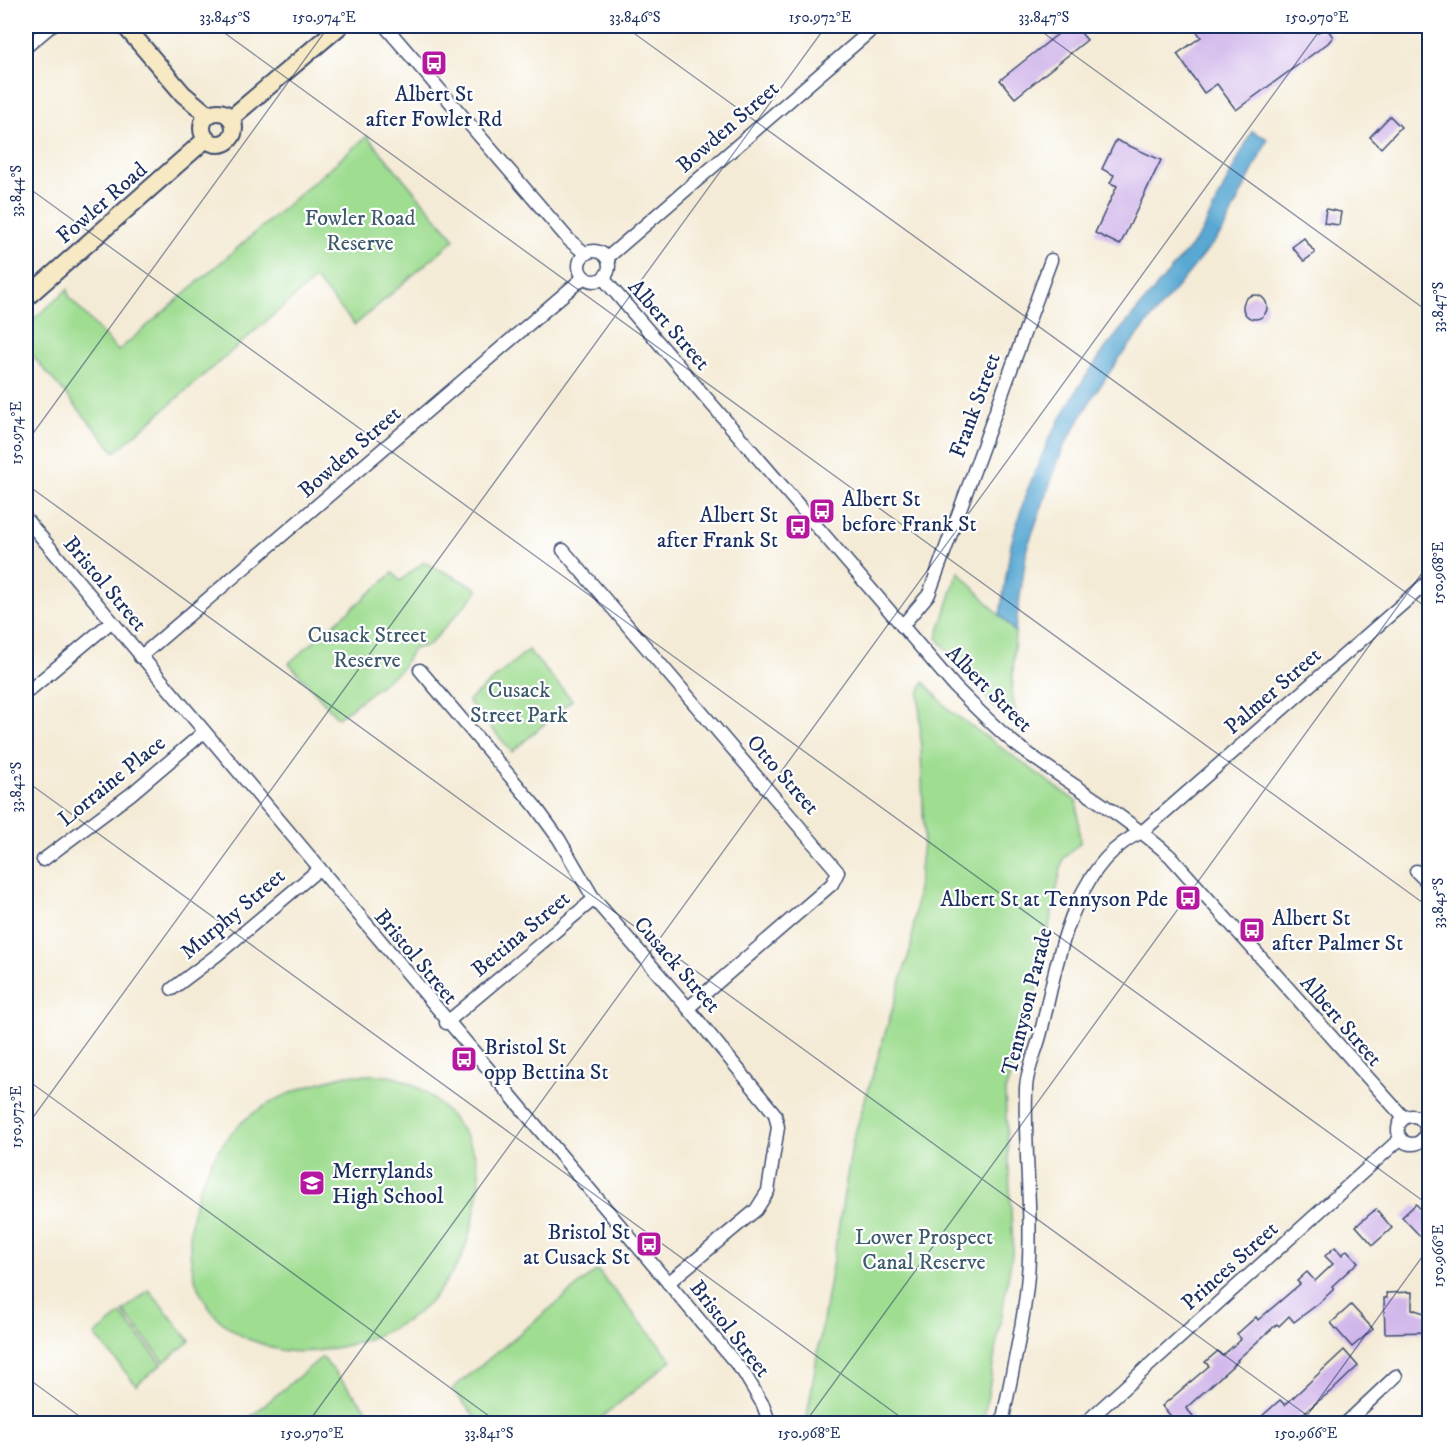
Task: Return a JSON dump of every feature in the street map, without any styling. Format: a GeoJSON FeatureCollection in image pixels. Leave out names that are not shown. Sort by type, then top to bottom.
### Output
{"type":"FeatureCollection","features":[{"type":"Feature","properties":{"kind":"main road"},"geometry":{"type":"LineString","coordinates":[[125,26],[183,94],[208,115]]}},
{"type":"Feature","properties":{"kind":"main road"},"geometry":{"type":"LineString","coordinates":[[231,118],[340,26]]}},
{"type":"Feature","properties":{"kind":"main road"},"geometry":{"type":"LineString","coordinates":[[219,112],[231,118],[234,130],[229,140],[218,144],[206,139],[201,129],[208,115],[219,112]]}},
{"type":"Feature","properties":{"kind":"main road","name":"Fowler Road"},"geometry":{"type":"LineString","coordinates":[[26,298],[206,139]]}},
{"type":"Feature","properties":{"kind":"street"},"geometry":{"type":"LineString","coordinates":[[26,47],[51,26]]}},
{"type":"Feature","properties":{"kind":"street"},"geometry":{"type":"LineString","coordinates":[[385,26],[570,240],[586,254]]}},
{"type":"Feature","properties":{"kind":"street","name":"Bowden Street"},"geometry":{"type":"LineString","coordinates":[[607,258],[876,26]]}},
{"type":"Feature","properties":{"kind":"street"},"geometry":{"type":"LineString","coordinates":[[597,252],[607,258],[609,267],[603,278],[594,281],[584,277],[579,268],[586,254],[597,252]]}},
{"type":"Feature","properties":{"kind":"street","name":"Frank Street"},"geometry":{"type":"LineString","coordinates":[[902,626],[929,594],[1051,260]]}},
{"type":"Feature","properties":{"kind":"street","name":"Bowden Street"},"geometry":{"type":"LineString","coordinates":[[140,657],[584,277]]}},
{"type":"Feature","properties":{"kind":"street","name":"Albert Street"},"geometry":{"type":"LineString","coordinates":[[603,278],[902,626],[991,724],[1020,748],[1142,832],[1170,856],[1404,1118]]}},
{"type":"Feature","properties":{"kind":"street","name":"Bristol Street"},"geometry":{"type":"LineString","coordinates":[[26,519],[446,1023],[744,1373],[763,1404],[770,1424]]}},
{"type":"Feature","properties":{"kind":"street","name":"Otto Street"},"geometry":{"type":"LineString","coordinates":[[563,550],[838,872],[832,884],[688,1008]]}},
{"type":"Feature","properties":{"kind":"street","name":"Palmer Street"},"geometry":{"type":"LineString","coordinates":[[1142,832],[1430,580]]}},
{"type":"Feature","properties":{"kind":"street"},"geometry":{"type":"LineString","coordinates":[[26,693],[111,622]]}},
{"type":"Feature","properties":{"kind":"street","name":"Cusack Street"},"geometry":{"type":"LineString","coordinates":[[420,670],[535,806],[559,839],[594,899],[775,1114],[778,1127],[768,1191],[756,1210],[668,1283]]}},
{"type":"Feature","properties":{"kind":"street","name":"Lorraine Place"},"geometry":{"type":"LineString","coordinates":[[43,860],[132,794],[204,732]]}},
{"type":"Feature","properties":{"kind":"street","name":"Tennyson Parade"},"geometry":{"type":"LineString","coordinates":[[1002,1424],[1028,1278],[1030,1224],[1026,1086],[1067,924],[1083,891],[1098,870],[1130,838],[1142,832]]}},
{"type":"Feature","properties":{"kind":"street","name":"Murphy Street"},"geometry":{"type":"LineString","coordinates":[[172,988],[217,955],[318,870]]}},
{"type":"Feature","properties":{"kind":"street"},"geometry":{"type":"LineString","coordinates":[[1416,871],[1430,885]]}},
{"type":"Feature","properties":{"kind":"street","name":"Bettina Street"},"geometry":{"type":"LineString","coordinates":[[446,1023],[594,899]]}},
{"type":"Feature","properties":{"kind":"street"},"geometry":{"type":"LineString","coordinates":[[1414,1116],[1426,1118],[1426,1144],[1413,1143],[1401,1138],[1398,1128],[1404,1118],[1414,1116]]}},
{"type":"Feature","properties":{"kind":"street","name":"Princes Street"},"geometry":{"type":"LineString","coordinates":[[1084,1424],[1401,1138]]}},
{"type":"Feature","properties":{"kind":"street"},"geometry":{"type":"LineString","coordinates":[[1345,1424],[1396,1376]]}},
{"type":"Feature","properties":{"kind":"green space","name":"Fowler Road Reserve"},"geometry":{"type":"Polygon","coordinates":[[[367,136],[455,239],[355,325],[315,279],[115,452],[26,348],[26,326],[68,289],[69,297],[118,351],[367,136]]]}},
{"type":"Feature","properties":{"kind":"green space","name":"Cusack Street Reserve"},"geometry":{"type":"Polygon","coordinates":[[[424,562],[473,586],[478,591],[429,645],[413,649],[401,669],[338,718],[289,663],[393,573],[400,581],[424,562]]]}},
{"type":"Feature","properties":{"kind":"green space"},"geometry":{"type":"Polygon","coordinates":[[[958,571],[1015,632],[1012,694],[1019,729],[995,708],[937,638],[958,571]]]}},
{"type":"Feature","properties":{"kind":"green space","name":"Cusack Street Park"},"geometry":{"type":"Polygon","coordinates":[[[528,650],[572,700],[512,752],[468,701],[528,650]]]}},
{"type":"Feature","properties":{"kind":"green space","name":"Lower Prospect Canal Reserve"},"geometry":{"type":"Polygon","coordinates":[[[924,682],[949,710],[1077,802],[1080,843],[1063,859],[1036,990],[1005,1092],[1013,1249],[983,1423],[806,1423],[853,1140],[911,947],[924,835],[919,693],[924,682]]]}},
{"type":"Feature","properties":{"kind":"green space"},"geometry":{"type":"Polygon","coordinates":[[[346,1075],[394,1077],[418,1088],[439,1104],[456,1122],[475,1154],[479,1171],[477,1202],[462,1256],[456,1267],[432,1300],[415,1315],[381,1334],[342,1346],[303,1352],[279,1350],[259,1343],[228,1327],[206,1304],[194,1275],[190,1244],[193,1211],[203,1179],[219,1149],[240,1124],[277,1099],[346,1075]]]}},
{"type":"Feature","properties":{"kind":"green space"},"geometry":{"type":"Polygon","coordinates":[[[597,1270],[672,1360],[595,1423],[480,1423],[452,1389],[597,1270]]]}},
{"type":"Feature","properties":{"kind":"green space"},"geometry":{"type":"Polygon","coordinates":[[[149,1290],[190,1341],[164,1362],[123,1311],[149,1290]]]}},
{"type":"Feature","properties":{"kind":"green space"},"geometry":{"type":"Polygon","coordinates":[[[121,1314],[162,1364],[136,1385],[95,1335],[121,1314]]]}},
{"type":"Feature","properties":{"kind":"green space"},"geometry":{"type":"Polygon","coordinates":[[[322,1357],[378,1423],[243,1423],[322,1357]]]}},
{"type":"Feature","properties":{"kind":"water"},"geometry":{"type":"Polygon","coordinates":[[[1252,131],[1268,139],[1223,231],[1120,357],[1092,398],[1063,448],[1027,548],[1015,632],[1000,615],[1011,544],[1026,493],[1048,441],[1078,388],[1107,346],[1200,235],[1252,131]]]}},
{"type":"Feature","properties":{"kind":"building"},"geometry":{"type":"Polygon","coordinates":[[[1068,26],[1075,26],[1087,40],[1015,98],[1000,80],[1068,26]]]}},
{"type":"Feature","properties":{"kind":"building"},"geometry":{"type":"Polygon","coordinates":[[[1193,26],[1313,26],[1318,32],[1326,27],[1333,37],[1236,110],[1217,84],[1204,93],[1177,54],[1201,37],[1193,26]]]}},
{"type":"Feature","properties":{"kind":"building"},"geometry":{"type":"Polygon","coordinates":[[[1390,116],[1401,127],[1381,148],[1370,137],[1390,116]]]}},
{"type":"Feature","properties":{"kind":"building"},"geometry":{"type":"Polygon","coordinates":[[[1116,140],[1161,160],[1120,245],[1095,233],[1117,186],[1110,183],[1114,175],[1102,169],[1116,140]]]}},
{"type":"Feature","properties":{"kind":"building"},"geometry":{"type":"Polygon","coordinates":[[[1326,209],[1341,212],[1339,225],[1324,223],[1326,209]]]}},
{"type":"Feature","properties":{"kind":"building"},"geometry":{"type":"Polygon","coordinates":[[[1304,238],[1315,253],[1304,261],[1292,247],[1304,238]]]}},
{"type":"Feature","properties":{"kind":"building"},"geometry":{"type":"Polygon","coordinates":[[[1255,295],[1260,296],[1266,302],[1266,312],[1260,318],[1255,319],[1250,318],[1244,312],[1243,307],[1244,302],[1250,296],[1255,295]]]}},
{"type":"Feature","properties":{"kind":"building"},"geometry":{"type":"Polygon","coordinates":[[[1416,1204],[1430,1219],[1430,1228],[1420,1236],[1402,1217],[1416,1204]]]}},
{"type":"Feature","properties":{"kind":"building"},"geometry":{"type":"Polygon","coordinates":[[[1376,1209],[1392,1228],[1373,1245],[1356,1226],[1376,1209]]]}},
{"type":"Feature","properties":{"kind":"building"},"geometry":{"type":"Polygon","coordinates":[[[1335,1247],[1342,1255],[1347,1250],[1358,1262],[1332,1286],[1334,1289],[1318,1304],[1294,1322],[1289,1316],[1279,1326],[1277,1324],[1237,1360],[1186,1408],[1193,1416],[1185,1424],[1178,1424],[1162,1406],[1209,1366],[1205,1362],[1218,1351],[1222,1356],[1241,1339],[1237,1334],[1256,1317],[1258,1320],[1300,1284],[1297,1281],[1307,1272],[1315,1281],[1333,1264],[1325,1256],[1335,1247]]]}},
{"type":"Feature","properties":{"kind":"building"},"geometry":{"type":"Polygon","coordinates":[[[1412,1292],[1412,1309],[1430,1315],[1430,1332],[1385,1333],[1384,1298],[1387,1298],[1386,1293],[1412,1292]]]}},
{"type":"Feature","properties":{"kind":"building"},"geometry":{"type":"Polygon","coordinates":[[[1351,1305],[1373,1329],[1352,1347],[1331,1323],[1351,1305]]]}},
{"type":"Feature","properties":{"kind":"building"},"geometry":{"type":"Polygon","coordinates":[[[1344,1350],[1358,1366],[1290,1424],[1268,1424],[1262,1416],[1280,1400],[1285,1405],[1344,1350]]]}},
{"type":"Feature","properties":{"kind":"place","name":"Albert St after Fowler Rd"},"geometry":{"type":"Point","coordinates":[434,63]}},
{"type":"Feature","properties":{"kind":"place","name":"Albert St before Frank St"},"geometry":{"type":"Point","coordinates":[822,511]}},
{"type":"Feature","properties":{"kind":"place","name":"Albert St after Frank St"},"geometry":{"type":"Point","coordinates":[798,527]}},
{"type":"Feature","properties":{"kind":"place","name":"Albert St at Tennyson Pde"},"geometry":{"type":"Point","coordinates":[1188,898]}},
{"type":"Feature","properties":{"kind":"place","name":"Albert St after Palmer St"},"geometry":{"type":"Point","coordinates":[1252,930]}},
{"type":"Feature","properties":{"kind":"place","name":"Bristol St opp Bettina St"},"geometry":{"type":"Point","coordinates":[464,1059]}},
{"type":"Feature","properties":{"kind":"place","name":"Merrylands High School"},"geometry":{"type":"Point","coordinates":[312,1183]}},
{"type":"Feature","properties":{"kind":"place","name":"Bristol St at Cusack St"},"geometry":{"type":"Point","coordinates":[649,1244]}}]}
